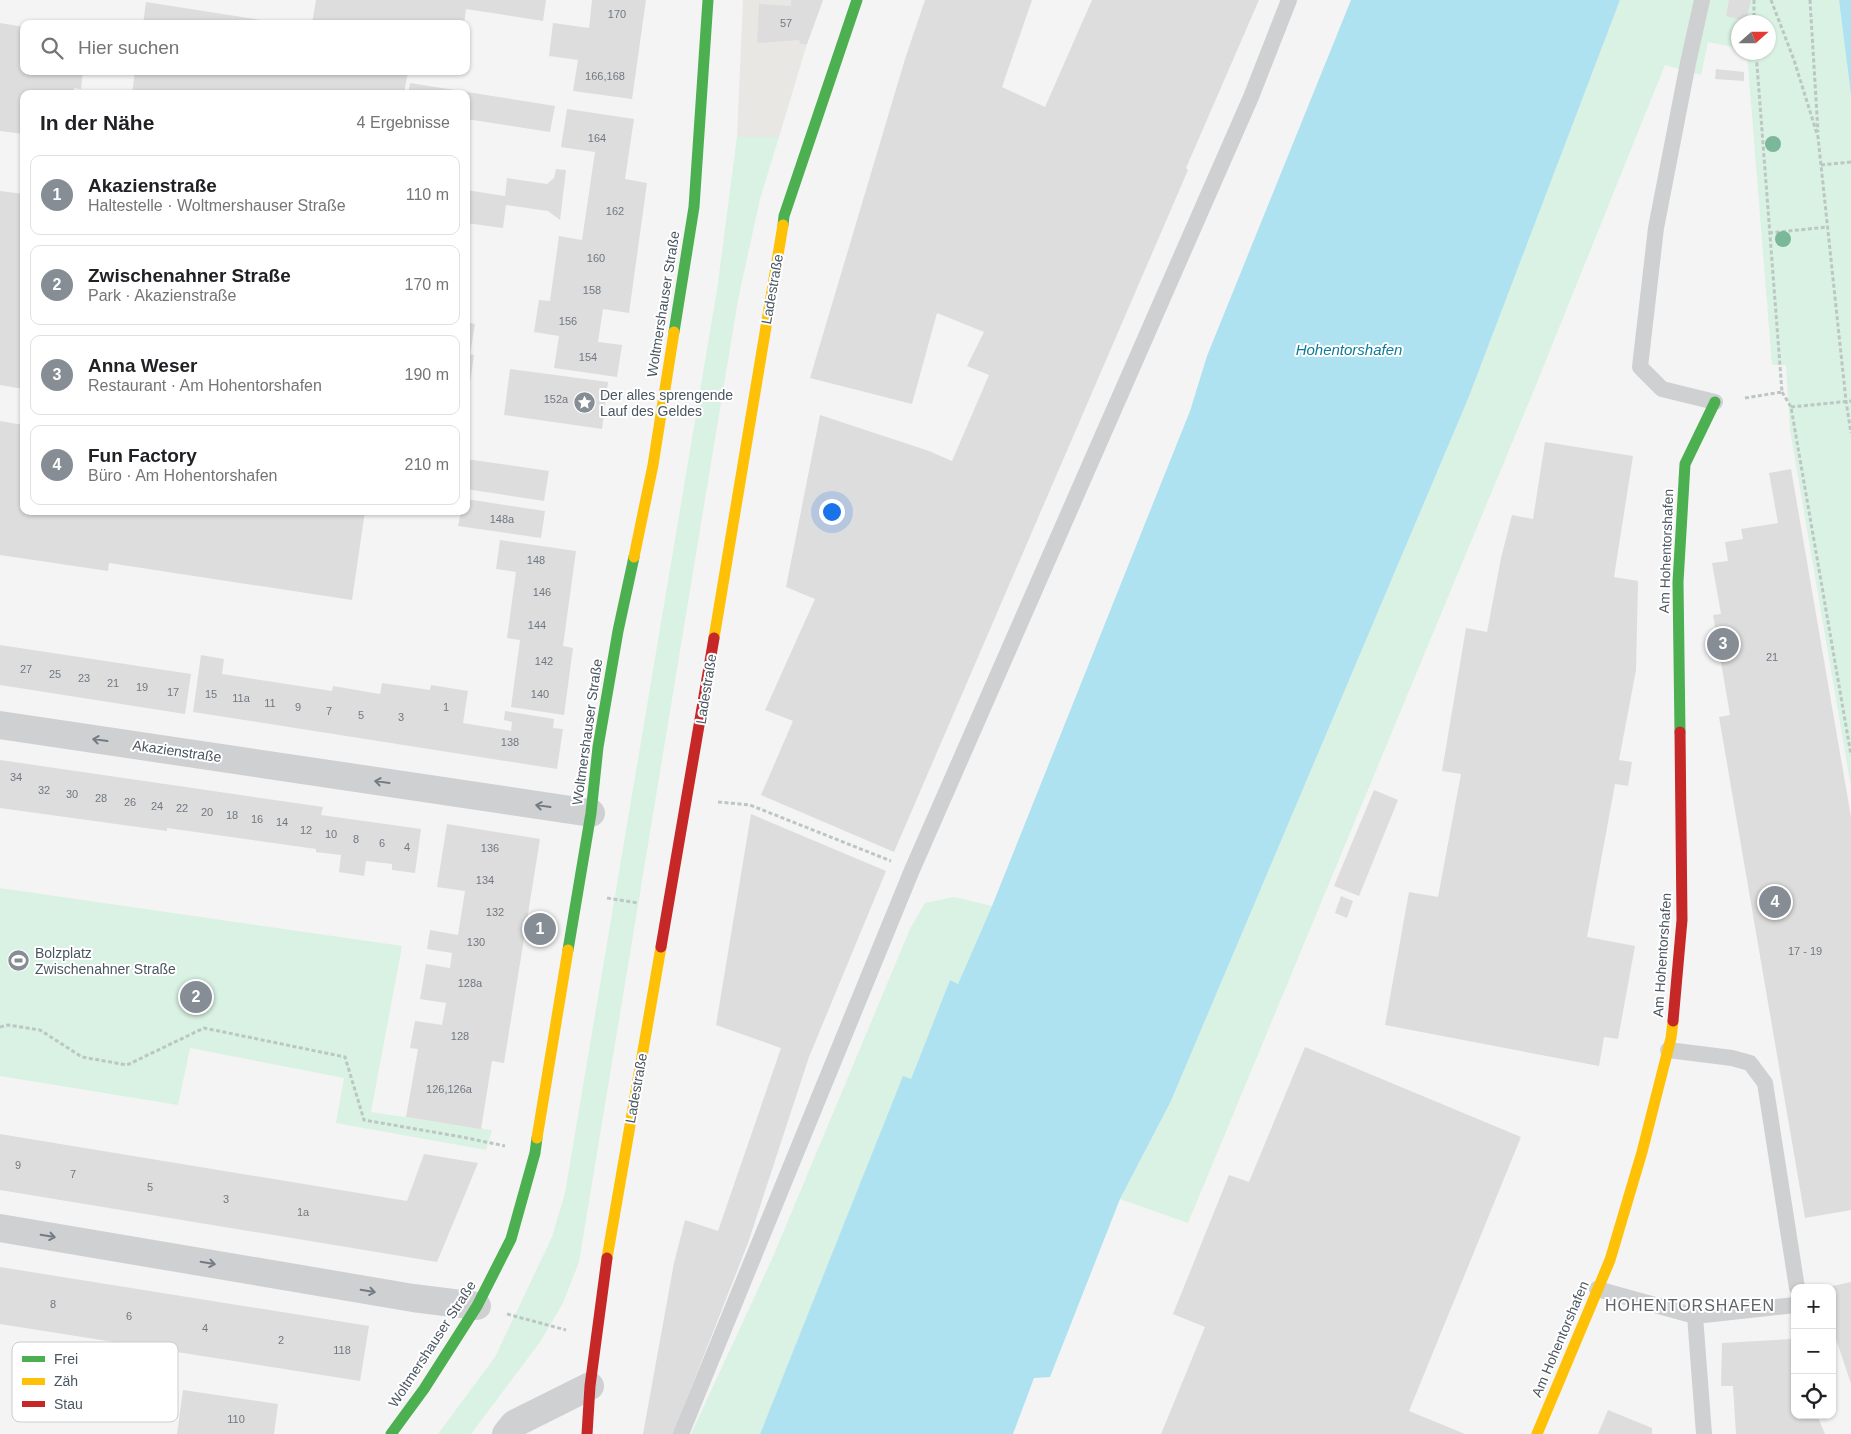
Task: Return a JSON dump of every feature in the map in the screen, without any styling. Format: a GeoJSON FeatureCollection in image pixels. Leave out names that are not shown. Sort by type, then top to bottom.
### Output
{"type":"FeatureCollection","features":[{"type":"Feature","properties":{"kind":"street","name":"Woltmershauser Straße"},"geometry":{"type":"LineString","coordinates":[[392,1434],[424,1389],[477,1306],[511,1239],[535,1153],[591,813],[598,747],[618,631],[653,465],[694,208],[708,0]]}},
{"type":"Feature","properties":{"kind":"street","name":"Ladestraße"},"geometry":{"type":"LineString","coordinates":[[587,1434],[590,1386],[602,1284],[687,799],[784,216],[857,0]]}},
{"type":"Feature","properties":{"kind":"street","name":"Am Hohentorshafen"},"geometry":{"type":"LineString","coordinates":[[1537,1434],[1610,1260],[1642,1152],[1671,1038],[1682,920],[1678,582],[1685,464],[1715,402]]}},
{"type":"Feature","properties":{"kind":"street","name":"Akazienstraße"},"geometry":{"type":"LineString","coordinates":[[0,725],[591,813]]}},
{"type":"Feature","properties":{"kind":"street"},"geometry":{"type":"LineString","coordinates":[[0,1228],[413,1298],[477,1306]]}},
{"type":"Feature","properties":{"kind":"street"},"geometry":{"type":"LineString","coordinates":[[506,1434],[514,1424],[590,1386]]}},
{"type":"Feature","properties":{"kind":"lane"},"geometry":{"type":"LineString","coordinates":[[681,1434],[912,870],[1251,98],[1289,0]]}},
{"type":"Feature","properties":{"kind":"lane"},"geometry":{"type":"LineString","coordinates":[[1702,0],[1656,228],[1640,366],[1662,389],[1715,402]]}},
{"type":"Feature","properties":{"kind":"lane"},"geometry":{"type":"LineString","coordinates":[[1668,1050],[1732,1058],[1750,1063],[1765,1083],[1796,1284]]}},
{"type":"Feature","properties":{"kind":"lane"},"geometry":{"type":"LineString","coordinates":[[1597,1290],[1695,1316],[1791,1305]]}},
{"type":"Feature","properties":{"kind":"lane"},"geometry":{"type":"LineString","coordinates":[[1695,1316],[1704,1434]]}},
{"type":"Feature","properties":{"kind":"path"},"geometry":{"type":"LineString","coordinates":[[1754,0],[1754,15]]}},
{"type":"Feature","properties":{"kind":"path"},"geometry":{"type":"LineString","coordinates":[[1771,0],[1794,60],[1818,137]]}},
{"type":"Feature","properties":{"kind":"path"},"geometry":{"type":"LineString","coordinates":[[1810,0],[1818,137],[1851,434]]}},
{"type":"Feature","properties":{"kind":"path"},"geometry":{"type":"LineString","coordinates":[[1757,60],[1782,392],[1791,407],[1851,755]]}},
{"type":"Feature","properties":{"kind":"path"},"geometry":{"type":"LineString","coordinates":[[1821,165],[1851,162]]}},
{"type":"Feature","properties":{"kind":"path"},"geometry":{"type":"LineString","coordinates":[[1769,233],[1827,227]]}},
{"type":"Feature","properties":{"kind":"path"},"geometry":{"type":"LineString","coordinates":[[1715,402],[1782,392]]}},
{"type":"Feature","properties":{"kind":"path"},"geometry":{"type":"LineString","coordinates":[[1791,407],[1851,401]]}},
{"type":"Feature","properties":{"kind":"path"},"geometry":{"type":"LineString","coordinates":[[687,799],[750,805],[912,870]]}},
{"type":"Feature","properties":{"kind":"path"},"geometry":{"type":"LineString","coordinates":[[621,900],[639,903]]}},
{"type":"Feature","properties":{"kind":"path"},"geometry":{"type":"LineString","coordinates":[[0,1027],[8,1025],[40,1030],[82,1057],[127,1065],[204,1028],[345,1057],[364,1120],[462,1137],[535,1153]]}},
{"type":"Feature","properties":{"kind":"path"},"geometry":{"type":"LineString","coordinates":[[523,1318],[553,1326]]}},
{"type":"Feature","properties":{"kind":"shaded area"},"geometry":{"type":"Polygon","coordinates":[[[743,0],[823,0],[807,44],[779,137],[737,137],[743,0]]]}},
{"type":"Feature","properties":{"kind":"green space"},"geometry":{"type":"Polygon","coordinates":[[[1620,0],[1839,0],[1851,95],[1851,787],[1790,430],[1786,365],[1772,365],[1748,60],[1776,60],[1776,15],[1731,15],[1731,47],[1708,42],[1701,75],[1665,65],[1534,390],[1188,1223],[1120,1199],[1171,1101],[1468,399],[1620,0]]]}},
{"type":"Feature","properties":{"kind":"green space"},"geometry":{"type":"Polygon","coordinates":[[[737,137],[779,137],[760,199],[738,300],[579,1262],[563,1303],[540,1342],[471,1434],[438,1434],[495,1357],[552,1237],[565,1193],[717,290],[737,137]]]}},
{"type":"Feature","properties":{"kind":"green space"},"geometry":{"type":"Polygon","coordinates":[[[0,888],[402,946],[371,1112],[492,1130],[486,1150],[336,1123],[344,1078],[190,1048],[178,1105],[0,1076],[0,888]]]}},
{"type":"Feature","properties":{"kind":"green space"},"geometry":{"type":"Polygon","coordinates":[[[954,897],[992,906],[958,984],[950,980],[911,1079],[903,1077],[760,1434],[691,1434],[772,1259],[910,929],[925,903],[954,897]]]}},
{"type":"Feature","properties":{"kind":"water","name":"Hohentorshafen"},"geometry":{"type":"Polygon","coordinates":[[[1351,0],[1620,0],[1468,399],[1171,1101],[1120,1199],[1050,1377],[1034,1378],[1013,1434],[760,1434],[903,1076],[911,1079],[950,980],[958,984],[992,906],[1190,411],[1207,356],[1351,0]]]}},
{"type":"Feature","properties":{"kind":"water"},"geometry":{"type":"Polygon","coordinates":[[[1839,0],[1851,0],[1851,95],[1839,0]]]}},
{"type":"Feature","properties":{"kind":"building"},"geometry":{"type":"Polygon","coordinates":[[[316,0],[546,0],[543,21],[466,9],[465,20],[313,20],[316,0]]]}},
{"type":"Feature","properties":{"kind":"building"},"geometry":{"type":"Polygon","coordinates":[[[592,0],[646,0],[632,99],[573,91],[578,60],[549,56],[553,23],[589,28],[592,0]]]}},
{"type":"Feature","properties":{"kind":"building"},"geometry":{"type":"Polygon","coordinates":[[[791,0],[823,0],[807,44],[800,44],[799,40],[757,43],[759,4],[791,6],[791,0]]]}},
{"type":"Feature","properties":{"kind":"building"},"geometry":{"type":"Polygon","coordinates":[[[925,0],[1032,0],[1002,87],[1045,107],[1092,0],[1259,0],[1186,168],[1188,170],[894,852],[761,795],[793,721],[765,710],[815,599],[786,587],[820,415],[929,451],[952,461],[989,375],[967,366],[984,332],[937,313],[912,404],[810,378],[905,59],[925,0]]]}},
{"type":"Feature","properties":{"kind":"building"},"geometry":{"type":"Polygon","coordinates":[[[1729,0],[1751,0],[1747,15],[1726,16],[1729,0]]]}},
{"type":"Feature","properties":{"kind":"building"},"geometry":{"type":"Polygon","coordinates":[[[146,2],[261,20],[144,20],[146,2]]]}},
{"type":"Feature","properties":{"kind":"building"},"geometry":{"type":"Polygon","coordinates":[[[0,23],[20,26],[20,75],[83,75],[81,89],[20,90],[20,134],[0,131],[0,23]]]}},
{"type":"Feature","properties":{"kind":"building"},"geometry":{"type":"Polygon","coordinates":[[[1716,69],[1744,72],[1744,81],[1715,79],[1716,69]]]}},
{"type":"Feature","properties":{"kind":"building"},"geometry":{"type":"Polygon","coordinates":[[[134,75],[407,75],[405,90],[133,90],[134,75]]]}},
{"type":"Feature","properties":{"kind":"building"},"geometry":{"type":"Polygon","coordinates":[[[410,83],[454,90],[409,90],[410,83]]]}},
{"type":"Feature","properties":{"kind":"building"},"geometry":{"type":"Polygon","coordinates":[[[470,93],[555,106],[550,132],[470,120],[470,93]]]}},
{"type":"Feature","properties":{"kind":"building"},"geometry":{"type":"Polygon","coordinates":[[[567,109],[634,119],[625,179],[647,183],[629,313],[603,309],[598,342],[622,345],[617,377],[554,368],[559,336],[534,332],[539,300],[550,301],[559,236],[582,240],[595,152],[561,147],[567,109]]]}},
{"type":"Feature","properties":{"kind":"building"},"geometry":{"type":"Polygon","coordinates":[[[556,169],[566,170],[560,220],[548,211],[506,205],[503,228],[470,224],[470,191],[505,196],[507,178],[547,184],[554,178],[556,169]]]}},
{"type":"Feature","properties":{"kind":"building"},"geometry":{"type":"Polygon","coordinates":[[[0,191],[20,194],[20,388],[0,385],[0,191]]]}},
{"type":"Feature","properties":{"kind":"building"},"geometry":{"type":"Polygon","coordinates":[[[470,323],[475,324],[470,354],[470,323]]]}},
{"type":"Feature","properties":{"kind":"building"},"geometry":{"type":"Polygon","coordinates":[[[470,354],[474,355],[470,382],[470,354]]]}},
{"type":"Feature","properties":{"kind":"building"},"geometry":{"type":"Polygon","coordinates":[[[510,369],[608,382],[602,429],[504,415],[510,369]]]}},
{"type":"Feature","properties":{"kind":"building"},"geometry":{"type":"Polygon","coordinates":[[[0,421],[20,424],[20,515],[364,515],[352,600],[109,563],[108,571],[0,555],[0,421]]]}},
{"type":"Feature","properties":{"kind":"building"},"geometry":{"type":"Polygon","coordinates":[[[1545,442],[1633,456],[1614,577],[1638,581],[1636,670],[1619,760],[1632,762],[1628,786],[1615,784],[1587,937],[1635,946],[1618,1039],[1604,1037],[1599,1066],[1385,1025],[1409,892],[1438,897],[1461,774],[1442,771],[1466,628],[1487,632],[1501,558],[1512,515],[1533,519],[1545,442]]]}},
{"type":"Feature","properties":{"kind":"building"},"geometry":{"type":"Polygon","coordinates":[[[470,460],[549,471],[544,501],[470,490],[470,460]]]}},
{"type":"Feature","properties":{"kind":"building"},"geometry":{"type":"Polygon","coordinates":[[[1791,469],[1851,817],[1851,1210],[1805,1218],[1719,717],[1730,715],[1713,615],[1721,614],[1712,563],[1728,561],[1725,542],[1743,539],[1741,529],[1778,523],[1769,473],[1791,469]]]}},
{"type":"Feature","properties":{"kind":"building"},"geometry":{"type":"Polygon","coordinates":[[[470,500],[545,511],[541,538],[458,526],[460,515],[470,515],[470,500]]]}},
{"type":"Feature","properties":{"kind":"building"},"geometry":{"type":"Polygon","coordinates":[[[500,540],[576,551],[563,646],[573,648],[564,715],[511,707],[520,640],[507,638],[516,572],[496,569],[500,540]]]}},
{"type":"Feature","properties":{"kind":"building"},"geometry":{"type":"Polygon","coordinates":[[[0,645],[191,674],[185,714],[0,685],[0,645]]]}},
{"type":"Feature","properties":{"kind":"building"},"geometry":{"type":"Polygon","coordinates":[[[201,655],[224,659],[222,674],[332,691],[333,686],[380,694],[382,683],[430,690],[431,685],[468,691],[463,723],[511,731],[512,722],[504,720],[505,711],[554,719],[553,728],[563,729],[557,769],[193,712],[201,655]]]}},
{"type":"Feature","properties":{"kind":"building"},"geometry":{"type":"Polygon","coordinates":[[[0,760],[323,807],[321,815],[421,829],[415,873],[392,870],[392,864],[366,861],[364,876],[339,872],[341,855],[316,852],[316,849],[167,828],[167,831],[0,808],[0,760]]]}},
{"type":"Feature","properties":{"kind":"building"},"geometry":{"type":"Polygon","coordinates":[[[1374,790],[1398,800],[1359,896],[1334,886],[1374,790]]]}},
{"type":"Feature","properties":{"kind":"building"},"geometry":{"type":"Polygon","coordinates":[[[751,814],[886,871],[809,1057],[748,1243],[673,1434],[643,1434],[674,1263],[685,1220],[718,1231],[781,1048],[716,1025],[751,814]]]}},
{"type":"Feature","properties":{"kind":"building"},"geometry":{"type":"Polygon","coordinates":[[[447,824],[540,839],[504,1063],[492,1061],[481,1129],[406,1117],[418,1049],[410,1048],[415,1021],[442,1025],[446,1003],[420,999],[426,964],[450,968],[452,953],[427,949],[430,930],[458,935],[465,891],[437,887],[447,824]]]}},
{"type":"Feature","properties":{"kind":"building"},"geometry":{"type":"Polygon","coordinates":[[[1341,896],[1353,901],[1347,918],[1335,913],[1341,896]]]}},
{"type":"Feature","properties":{"kind":"building"},"geometry":{"type":"Polygon","coordinates":[[[1305,1047],[1521,1137],[1409,1411],[1465,1434],[1161,1434],[1205,1327],[1173,1314],[1229,1175],[1249,1182],[1305,1047]]]}},
{"type":"Feature","properties":{"kind":"building"},"geometry":{"type":"Polygon","coordinates":[[[0,1134],[407,1201],[424,1154],[478,1163],[437,1262],[0,1190],[0,1134]]]}},
{"type":"Feature","properties":{"kind":"building"},"geometry":{"type":"Polygon","coordinates":[[[0,1267],[369,1326],[360,1381],[178,1352],[178,1342],[114,1342],[0,1324],[0,1267]]]}},
{"type":"Feature","properties":{"kind":"building"},"geometry":{"type":"Polygon","coordinates":[[[1851,1282],[1851,1384],[1836,1339],[1836,1285],[1851,1282]]]}},
{"type":"Feature","properties":{"kind":"building"},"geometry":{"type":"Polygon","coordinates":[[[1791,1339],[1791,1419],[1819,1419],[1825,1434],[1736,1434],[1733,1386],[1721,1386],[1722,1343],[1791,1339]]]}},
{"type":"Feature","properties":{"kind":"building"},"geometry":{"type":"Polygon","coordinates":[[[183,1390],[278,1404],[274,1434],[177,1434],[183,1390]]]}},
{"type":"Feature","properties":{"kind":"building"},"geometry":{"type":"Polygon","coordinates":[[[1608,1410],[1652,1428],[1652,1434],[1598,1434],[1608,1410]]]}},
{"type":"Feature","properties":{"kind":"traffic: fast"},"geometry":{"type":"LineString","coordinates":[[674,332],[694,207],[708,0]]}},
{"type":"Feature","properties":{"kind":"traffic: fast"},"geometry":{"type":"LineString","coordinates":[[783,225],[784,216],[857,0]]}},
{"type":"Feature","properties":{"kind":"traffic: fast"},"geometry":{"type":"LineString","coordinates":[[1680,732],[1678,582],[1685,464],[1715,402]]}},
{"type":"Feature","properties":{"kind":"traffic: fast"},"geometry":{"type":"LineString","coordinates":[[568,950],[591,813],[598,747],[618,631],[634,557]]}},
{"type":"Feature","properties":{"kind":"traffic: fast"},"geometry":{"type":"LineString","coordinates":[[391,1434],[424,1389],[477,1306],[511,1239],[535,1153],[537,1138]]}},
{"type":"Feature","properties":{"kind":"traffic: slow"},"geometry":{"type":"LineString","coordinates":[[714,638],[783,225]]}},
{"type":"Feature","properties":{"kind":"traffic: slow"},"geometry":{"type":"LineString","coordinates":[[634,557],[653,465],[674,332]]}},
{"type":"Feature","properties":{"kind":"traffic: slow"},"geometry":{"type":"LineString","coordinates":[[607,1258],[661,947]]}},
{"type":"Feature","properties":{"kind":"traffic: slow"},"geometry":{"type":"LineString","coordinates":[[537,1138],[568,950]]}},
{"type":"Feature","properties":{"kind":"traffic: slow"},"geometry":{"type":"LineString","coordinates":[[1537,1434],[1610,1260],[1642,1152],[1671,1038],[1673,1021]]}},
{"type":"Feature","properties":{"kind":"traffic: jam"},"geometry":{"type":"LineString","coordinates":[[661,947],[714,638]]}},
{"type":"Feature","properties":{"kind":"traffic: jam"},"geometry":{"type":"LineString","coordinates":[[1673,1021],[1682,920],[1680,732]]}},
{"type":"Feature","properties":{"kind":"traffic: jam"},"geometry":{"type":"LineString","coordinates":[[587,1434],[590,1386],[607,1258]]}},
{"type":"Feature","properties":{"kind":"place","name":"Der alles sprengende Lauf des Geldes"},"geometry":{"type":"Point","coordinates":[584,403]}},
{"type":"Feature","properties":{"kind":"place","name":"Anna Weser"},"geometry":{"type":"Point","coordinates":[1723,644]}},
{"type":"Feature","properties":{"kind":"place","name":"Fun Factory"},"geometry":{"type":"Point","coordinates":[1775,902]}},
{"type":"Feature","properties":{"kind":"place","name":"Akazienstraße"},"geometry":{"type":"Point","coordinates":[540,929]}},
{"type":"Feature","properties":{"kind":"place","name":"Bolzplatz Zwischenahner Straße"},"geometry":{"type":"Point","coordinates":[19,961]}},
{"type":"Feature","properties":{"kind":"place","name":"Zwischenahner Straße"},"geometry":{"type":"Point","coordinates":[196,997]}},
{"type":"Feature","properties":{"kind":"district","name":"HOHENTORSHAFEN"},"geometry":{"type":"Point","coordinates":[1690,1305]}}]}
